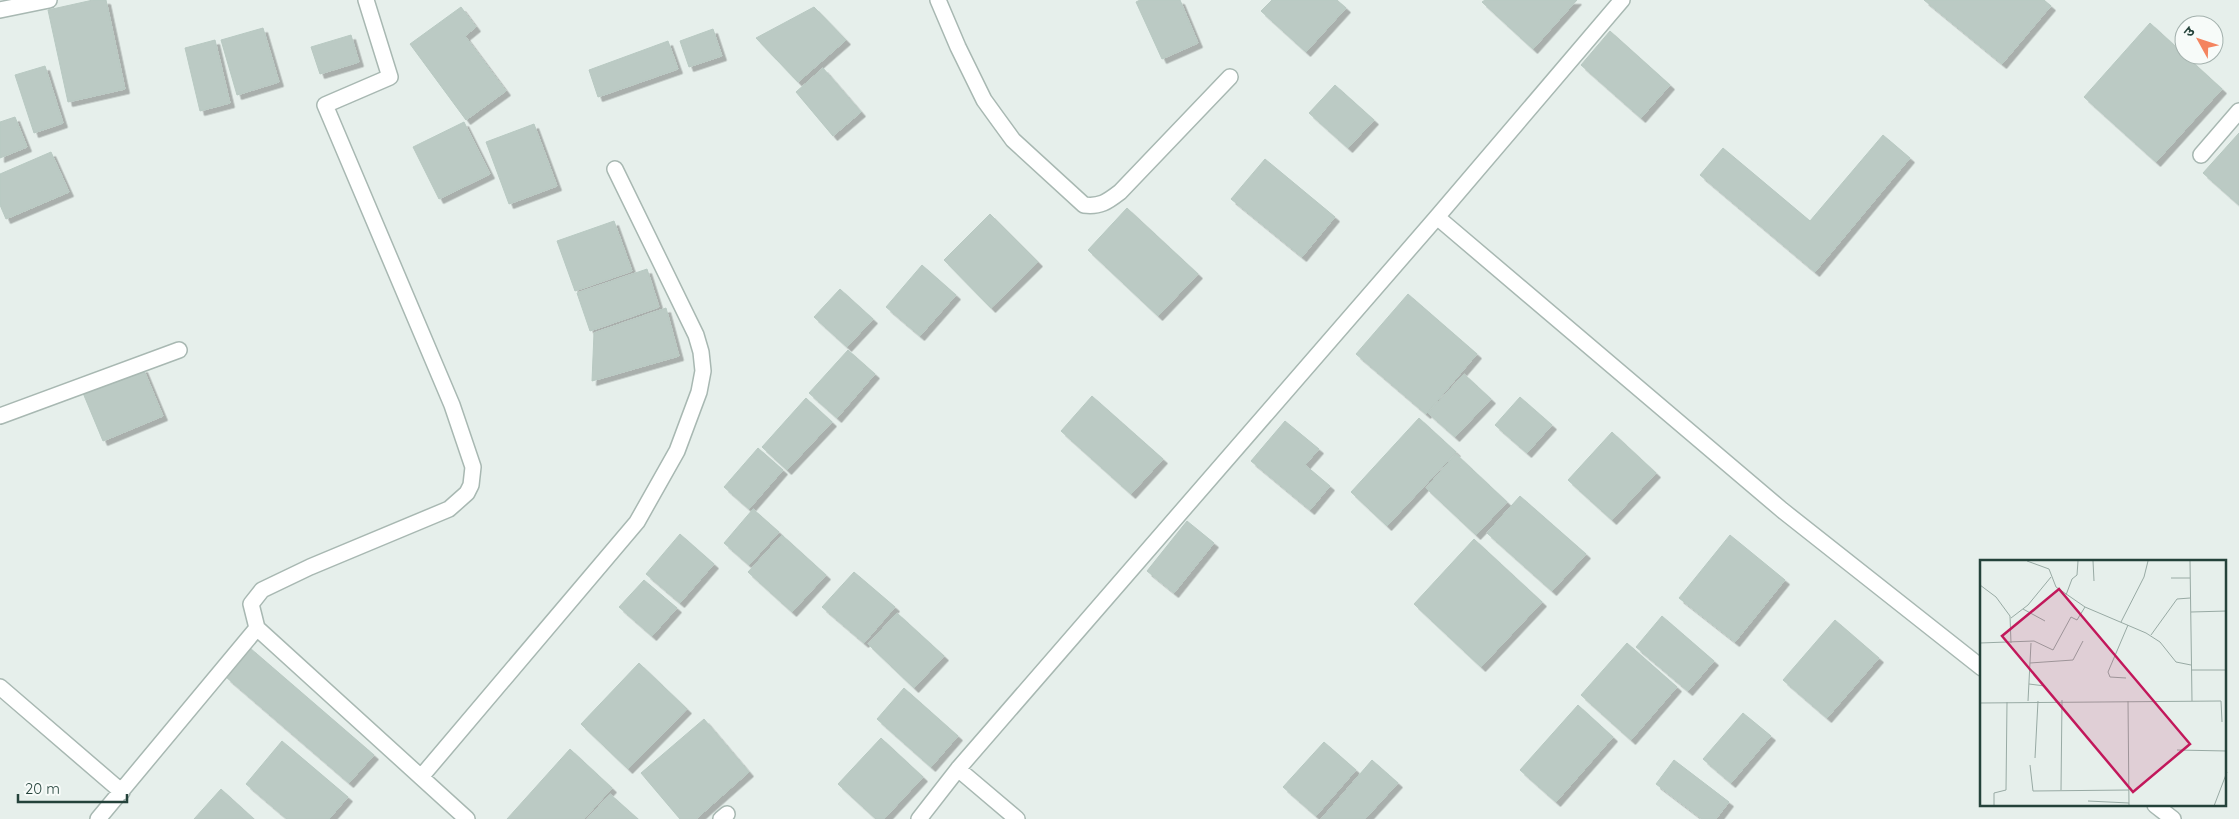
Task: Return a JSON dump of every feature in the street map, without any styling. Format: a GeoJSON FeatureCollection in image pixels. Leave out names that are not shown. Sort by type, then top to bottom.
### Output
{"type":"FeatureCollection","features":[{"type":"Feature","properties":{"kind":"street"},"geometry":{"type":"LineString","coordinates":[[0,10],[48,0]]}},
{"type":"Feature","properties":{"kind":"street"},"geometry":{"type":"LineString","coordinates":[[366,0],[390,77],[325,105],[452,405],[473,467],[471,485],[460,501],[449,509],[310,567],[262,590],[251,604],[256,628],[468,819]]}},
{"type":"Feature","properties":{"kind":"street"},"geometry":{"type":"LineString","coordinates":[[938,0],[984,100],[1013,140],[1084,205],[1103,205],[1120,192],[1230,77]]}},
{"type":"Feature","properties":{"kind":"street"},"geometry":{"type":"LineString","coordinates":[[919,819],[958,770],[1437,217],[1622,0]]}},
{"type":"Feature","properties":{"kind":"street"},"geometry":{"type":"LineString","coordinates":[[2201,155],[2239,111]]}},
{"type":"Feature","properties":{"kind":"street"},"geometry":{"type":"LineString","coordinates":[[421,776],[636,522],[677,452],[699,392],[703,371],[701,352],[696,335],[615,169]]}},
{"type":"Feature","properties":{"kind":"street"},"geometry":{"type":"LineString","coordinates":[[1437,217],[1782,510],[1980,666]]}},
{"type":"Feature","properties":{"kind":"street"},"geometry":{"type":"LineString","coordinates":[[0,416],[179,350]]}},
{"type":"Feature","properties":{"kind":"street"},"geometry":{"type":"LineString","coordinates":[[98,819],[256,628]]}},
{"type":"Feature","properties":{"kind":"street"},"geometry":{"type":"LineString","coordinates":[[0,687],[122,792]]}},
{"type":"Feature","properties":{"kind":"street"},"geometry":{"type":"LineString","coordinates":[[958,770],[1017,819]]}},
{"type":"Feature","properties":{"kind":"street"},"geometry":{"type":"LineString","coordinates":[[2156,806],[2173,819]]}},
{"type":"Feature","properties":{"kind":"building"},"geometry":{"type":"Polygon","coordinates":[[[93,0],[106,0],[125,89],[68,102],[48,10],[93,0]]]}},
{"type":"Feature","properties":{"kind":"building"},"geometry":{"type":"Polygon","coordinates":[[[1140,0],[1180,0],[1198,43],[1162,59],[1136,2],[1140,0]]]}},
{"type":"Feature","properties":{"kind":"building"},"geometry":{"type":"Polygon","coordinates":[[[1272,0],[1337,0],[1346,8],[1306,52],[1261,11],[1272,0]]]}},
{"type":"Feature","properties":{"kind":"building"},"geometry":{"type":"Polygon","coordinates":[[[1485,0],[1577,0],[1533,49],[1482,2],[1485,0]]]}},
{"type":"Feature","properties":{"kind":"building"},"geometry":{"type":"Polygon","coordinates":[[[1924,0],[2044,0],[2051,6],[2002,64],[1924,0]]]}},
{"type":"Feature","properties":{"kind":"building"},"geometry":{"type":"Polygon","coordinates":[[[461,7],[476,27],[465,36],[506,91],[466,120],[410,44],[461,7]]]}},
{"type":"Feature","properties":{"kind":"building"},"geometry":{"type":"Polygon","coordinates":[[[814,7],[846,40],[798,82],[756,38],[814,7]]]}},
{"type":"Feature","properties":{"kind":"building"},"geometry":{"type":"Polygon","coordinates":[[[2150,23],[2174,45],[2174,65],[2196,65],[2222,89],[2156,162],[2084,97],[2150,23]]]}},
{"type":"Feature","properties":{"kind":"building"},"geometry":{"type":"Polygon","coordinates":[[[263,28],[279,82],[237,95],[221,40],[263,28]]]}},
{"type":"Feature","properties":{"kind":"building"},"geometry":{"type":"Polygon","coordinates":[[[713,29],[722,56],[689,67],[680,41],[713,29]]]}},
{"type":"Feature","properties":{"kind":"building"},"geometry":{"type":"Polygon","coordinates":[[[1610,31],[1670,85],[1641,118],[1581,65],[1610,31]]]}},
{"type":"Feature","properties":{"kind":"building"},"geometry":{"type":"Polygon","coordinates":[[[351,35],[359,62],[320,74],[311,47],[351,35]]]}},
{"type":"Feature","properties":{"kind":"building"},"geometry":{"type":"Polygon","coordinates":[[[215,40],[230,103],[200,111],[185,48],[215,40]]]}},
{"type":"Feature","properties":{"kind":"building"},"geometry":{"type":"Polygon","coordinates":[[[668,41],[678,69],[598,97],[589,70],[668,41]]]}},
{"type":"Feature","properties":{"kind":"building"},"geometry":{"type":"Polygon","coordinates":[[[45,66],[63,123],[34,133],[15,75],[45,66]]]}},
{"type":"Feature","properties":{"kind":"building"},"geometry":{"type":"Polygon","coordinates":[[[823,68],[861,112],[833,136],[796,92],[823,68]]]}},
{"type":"Feature","properties":{"kind":"building"},"geometry":{"type":"Polygon","coordinates":[[[1335,85],[1374,120],[1348,148],[1309,113],[1335,85]]]}},
{"type":"Feature","properties":{"kind":"building"},"geometry":{"type":"Polygon","coordinates":[[[15,117],[27,147],[0,158],[0,122],[15,117]]]}},
{"type":"Feature","properties":{"kind":"building"},"geometry":{"type":"Polygon","coordinates":[[[464,122],[490,174],[439,199],[413,147],[464,122]]]}},
{"type":"Feature","properties":{"kind":"building"},"geometry":{"type":"Polygon","coordinates":[[[534,124],[557,186],[509,204],[486,142],[534,124]]]}},
{"type":"Feature","properties":{"kind":"building"},"geometry":{"type":"Polygon","coordinates":[[[2239,133],[2239,205],[2203,173],[2239,133]]]}},
{"type":"Feature","properties":{"kind":"building"},"geometry":{"type":"Polygon","coordinates":[[[1883,135],[1910,158],[1815,272],[1700,175],[1723,148],[1810,221],[1883,135]]]}},
{"type":"Feature","properties":{"kind":"building"},"geometry":{"type":"Polygon","coordinates":[[[51,152],[69,192],[6,219],[0,205],[0,174],[51,152]]]}},
{"type":"Feature","properties":{"kind":"building"},"geometry":{"type":"Polygon","coordinates":[[[1265,159],[1335,217],[1302,257],[1231,199],[1265,159]]]}},
{"type":"Feature","properties":{"kind":"building"},"geometry":{"type":"Polygon","coordinates":[[[1127,208],[1198,274],[1158,316],[1088,250],[1127,208]]]}},
{"type":"Feature","properties":{"kind":"building"},"geometry":{"type":"Polygon","coordinates":[[[990,214],[1038,262],[991,308],[944,260],[990,214]]]}},
{"type":"Feature","properties":{"kind":"building"},"geometry":{"type":"Polygon","coordinates":[[[614,221],[632,271],[575,291],[557,241],[614,221]]]}},
{"type":"Feature","properties":{"kind":"building"},"geometry":{"type":"Polygon","coordinates":[[[922,265],[956,295],[920,336],[886,307],[922,265]]]}},
{"type":"Feature","properties":{"kind":"building"},"geometry":{"type":"Polygon","coordinates":[[[647,269],[659,307],[590,331],[577,293],[647,269]]]}},
{"type":"Feature","properties":{"kind":"building"},"geometry":{"type":"Polygon","coordinates":[[[840,289],[873,319],[847,347],[814,317],[840,289]]]}},
{"type":"Feature","properties":{"kind":"building"},"geometry":{"type":"Polygon","coordinates":[[[1408,294],[1477,354],[1426,414],[1356,354],[1408,294]]]}},
{"type":"Feature","properties":{"kind":"building"},"geometry":{"type":"Polygon","coordinates":[[[666,308],[679,356],[592,381],[594,333],[666,308]]]}},
{"type":"Feature","properties":{"kind":"building"},"geometry":{"type":"Polygon","coordinates":[[[848,350],[875,374],[837,418],[809,393],[848,350]]]}},
{"type":"Feature","properties":{"kind":"building"},"geometry":{"type":"Polygon","coordinates":[[[143,368],[163,416],[103,441],[83,393],[143,368]]]}},
{"type":"Feature","properties":{"kind":"building"},"geometry":{"type":"Polygon","coordinates":[[[1464,374],[1491,399],[1455,437],[1428,413],[1464,374]]]}},
{"type":"Feature","properties":{"kind":"building"},"geometry":{"type":"Polygon","coordinates":[[[1092,396],[1163,459],[1131,494],[1061,431],[1092,396]]]}},
{"type":"Feature","properties":{"kind":"building"},"geometry":{"type":"Polygon","coordinates":[[[1520,397],[1552,425],[1527,453],[1495,425],[1520,397]]]}},
{"type":"Feature","properties":{"kind":"building"},"geometry":{"type":"Polygon","coordinates":[[[806,398],[832,422],[787,470],[762,447],[806,398]]]}},
{"type":"Feature","properties":{"kind":"building"},"geometry":{"type":"Polygon","coordinates":[[[1419,418],[1456,452],[1387,526],[1351,492],[1419,418]]]}},
{"type":"Feature","properties":{"kind":"building"},"geometry":{"type":"Polygon","coordinates":[[[1285,421],[1319,449],[1305,465],[1330,486],[1310,510],[1251,461],[1285,421]]]}},
{"type":"Feature","properties":{"kind":"building"},"geometry":{"type":"Polygon","coordinates":[[[1612,432],[1656,473],[1612,520],[1568,480],[1612,432]]]}},
{"type":"Feature","properties":{"kind":"building"},"geometry":{"type":"Polygon","coordinates":[[[758,448],[783,470],[749,509],[724,487],[758,448]]]}},
{"type":"Feature","properties":{"kind":"building"},"geometry":{"type":"Polygon","coordinates":[[[1456,454],[1507,502],[1476,535],[1426,488],[1456,454]]]}},
{"type":"Feature","properties":{"kind":"building"},"geometry":{"type":"Polygon","coordinates":[[[1520,496],[1586,554],[1552,591],[1487,533],[1520,496]]]}},
{"type":"Feature","properties":{"kind":"building"},"geometry":{"type":"Polygon","coordinates":[[[753,509],[779,532],[749,565],[724,543],[753,509]]]}},
{"type":"Feature","properties":{"kind":"building"},"geometry":{"type":"Polygon","coordinates":[[[1187,521],[1214,543],[1174,593],[1147,571],[1187,521]]]}},
{"type":"Feature","properties":{"kind":"building"},"geometry":{"type":"Polygon","coordinates":[[[680,534],[714,564],[680,603],[646,574],[680,534]]]}},
{"type":"Feature","properties":{"kind":"building"},"geometry":{"type":"Polygon","coordinates":[[[782,535],[826,575],[792,612],[748,572],[782,535]]]}},
{"type":"Feature","properties":{"kind":"building"},"geometry":{"type":"Polygon","coordinates":[[[1730,535],[1785,580],[1735,642],[1679,598],[1730,535]]]}},
{"type":"Feature","properties":{"kind":"building"},"geometry":{"type":"Polygon","coordinates":[[[1474,539],[1542,602],[1481,667],[1414,604],[1474,539]]]}},
{"type":"Feature","properties":{"kind":"building"},"geometry":{"type":"Polygon","coordinates":[[[854,572],[895,607],[864,643],[822,607],[854,572]]]}},
{"type":"Feature","properties":{"kind":"building"},"geometry":{"type":"Polygon","coordinates":[[[644,580],[677,608],[652,636],[619,607],[644,580]]]}},
{"type":"Feature","properties":{"kind":"building"},"geometry":{"type":"Polygon","coordinates":[[[897,613],[944,656],[914,688],[868,644],[897,613]]]}},
{"type":"Feature","properties":{"kind":"building"},"geometry":{"type":"Polygon","coordinates":[[[1662,616],[1714,661],[1688,691],[1636,647],[1662,616]]]}},
{"type":"Feature","properties":{"kind":"building"},"geometry":{"type":"Polygon","coordinates":[[[1835,620],[1879,658],[1827,718],[1783,680],[1835,620]]]}},
{"type":"Feature","properties":{"kind":"building"},"geometry":{"type":"Polygon","coordinates":[[[1627,643],[1677,687],[1631,740],[1581,695],[1627,643]]]}},
{"type":"Feature","properties":{"kind":"building"},"geometry":{"type":"Polygon","coordinates":[[[250,648],[374,755],[349,783],[226,677],[250,648]]]}},
{"type":"Feature","properties":{"kind":"building"},"geometry":{"type":"Polygon","coordinates":[[[639,663],[687,709],[628,769],[581,724],[639,663]]]}},
{"type":"Feature","properties":{"kind":"building"},"geometry":{"type":"Polygon","coordinates":[[[904,688],[958,736],[931,767],[877,719],[904,688]]]}},
{"type":"Feature","properties":{"kind":"building"},"geometry":{"type":"Polygon","coordinates":[[[1578,705],[1613,737],[1556,802],[1520,770],[1578,705]]]}},
{"type":"Feature","properties":{"kind":"building"},"geometry":{"type":"Polygon","coordinates":[[[1743,713],[1771,736],[1731,783],[1703,759],[1743,713]]]}},
{"type":"Feature","properties":{"kind":"building"},"geometry":{"type":"Polygon","coordinates":[[[704,719],[749,772],[696,819],[680,819],[641,773],[704,719]]]}},
{"type":"Feature","properties":{"kind":"building"},"geometry":{"type":"Polygon","coordinates":[[[881,738],[923,777],[884,819],[876,819],[838,784],[881,738]]]}},
{"type":"Feature","properties":{"kind":"building"},"geometry":{"type":"Polygon","coordinates":[[[282,741],[348,797],[329,819],[287,819],[246,784],[282,741]]]}},
{"type":"Feature","properties":{"kind":"building"},"geometry":{"type":"Polygon","coordinates":[[[1324,742],[1356,770],[1316,816],[1283,787],[1324,742]]]}},
{"type":"Feature","properties":{"kind":"building"},"geometry":{"type":"Polygon","coordinates":[[[570,749],[612,788],[584,819],[507,819],[570,749]]]}},
{"type":"Feature","properties":{"kind":"building"},"geometry":{"type":"Polygon","coordinates":[[[1372,760],[1398,783],[1365,819],[1321,819],[1372,760]]]}},
{"type":"Feature","properties":{"kind":"building"},"geometry":{"type":"Polygon","coordinates":[[[1674,760],[1729,802],[1716,819],[1702,819],[1656,784],[1674,760]]]}},
{"type":"Feature","properties":{"kind":"building"},"geometry":{"type":"Polygon","coordinates":[[[221,789],[254,819],[194,819],[221,789]]]}},
{"type":"Feature","properties":{"kind":"building"},"geometry":{"type":"Polygon","coordinates":[[[610,794],[638,819],[587,819],[610,794]]]}}]}
